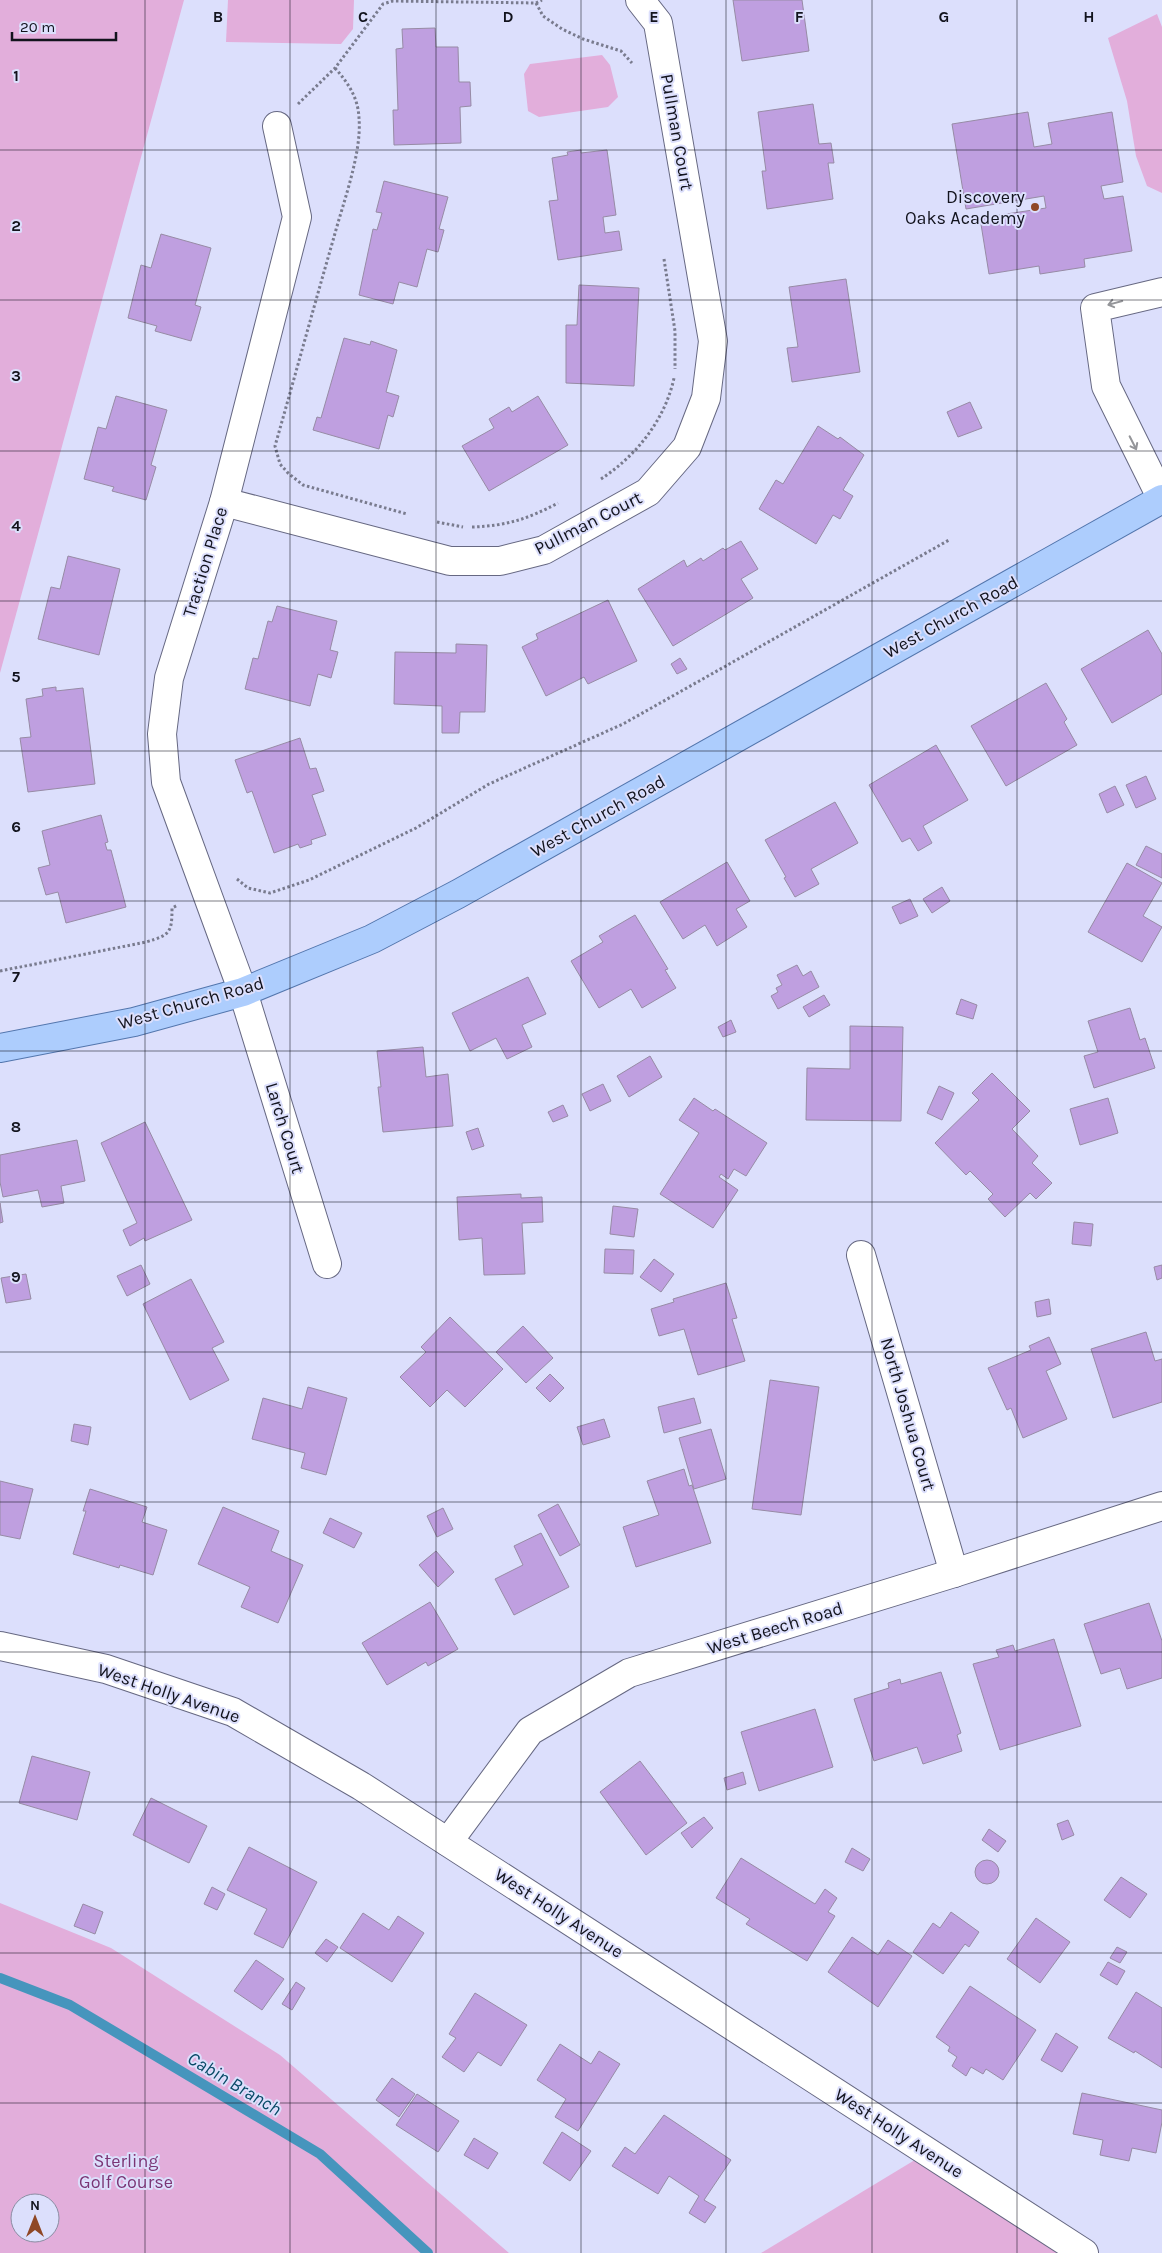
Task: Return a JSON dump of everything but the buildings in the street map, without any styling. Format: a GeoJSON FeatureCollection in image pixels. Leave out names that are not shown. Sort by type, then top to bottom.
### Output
{"type":"FeatureCollection","features":[{"type":"Feature","properties":{"kind":"main road","name":"West Church Road"},"geometry":{"type":"LineString","coordinates":[[0,1048],[134,1022],[243,992],[372,939],[458,894],[1162,499]]}},
{"type":"Feature","properties":{"kind":"street","name":"Pullman Court"},"geometry":{"type":"LineString","coordinates":[[224,502],[450,561],[500,561],[544,550],[648,492],[687,447],[706,398],[713,341],[658,23],[640,0]]}},
{"type":"Feature","properties":{"kind":"street","name":"Traction Place"},"geometry":{"type":"LineString","coordinates":[[243,992],[166,782],[162,734],[169,678],[224,502],[296,217],[277,126]]}},
{"type":"Feature","properties":{"kind":"street"},"geometry":{"type":"LineString","coordinates":[[1162,292],[1095,308],[1106,386],[1162,499]]}},
{"type":"Feature","properties":{"kind":"street","name":"Larch Court"},"geometry":{"type":"LineString","coordinates":[[243,992],[327,1264]]}},
{"type":"Feature","properties":{"kind":"street","name":"North Joshua Court"},"geometry":{"type":"LineString","coordinates":[[861,1255],[954,1573]]}},
{"type":"Feature","properties":{"kind":"street","name":"West Beech Road"},"geometry":{"type":"LineString","coordinates":[[448,1842],[530,1731],[629,1673],[954,1573],[1162,1506]]}},
{"type":"Feature","properties":{"kind":"street","name":"West Holly Avenue"},"geometry":{"type":"LineString","coordinates":[[0,1646],[106,1669],[233,1712],[362,1786],[1084,2253]]}},
{"type":"Feature","properties":{"kind":"path"},"geometry":{"type":"LineString","coordinates":[[277,126],[335,68],[383,4],[393,1],[536,3],[542,0]]}},
{"type":"Feature","properties":{"kind":"path"},"geometry":{"type":"LineString","coordinates":[[536,3],[543,16],[562,29],[583,39],[621,51],[633,64]]}},
{"type":"Feature","properties":{"kind":"path"},"geometry":{"type":"LineString","coordinates":[[335,68],[346,81],[356,98],[359,118],[359,139],[346,193],[275,446],[280,464],[288,474],[303,485],[413,516]]}},
{"type":"Feature","properties":{"kind":"path"},"geometry":{"type":"LineString","coordinates":[[598,481],[618,468],[637,450],[667,403],[674,379],[675,331],[663,254]]}},
{"type":"Feature","properties":{"kind":"path"},"geometry":{"type":"LineString","coordinates":[[431,521],[461,527],[511,524],[535,515],[560,502]]}},
{"type":"Feature","properties":{"kind":"path"},"geometry":{"type":"LineString","coordinates":[[232,881],[237,879],[248,888],[270,893],[309,880],[416,828],[489,784],[623,724],[949,540]]}},
{"type":"Feature","properties":{"kind":"path"},"geometry":{"type":"LineString","coordinates":[[0,971],[146,942],[165,936],[172,928],[172,908],[183,902]]}},
{"type":"Feature","properties":{"kind":"green space"},"geometry":{"type":"Polygon","coordinates":[[[0,0],[184,0],[0,673],[0,0]]]}},
{"type":"Feature","properties":{"kind":"green space"},"geometry":{"type":"Polygon","coordinates":[[[228,0],[354,0],[353,29],[341,44],[226,42],[228,0]]]}},
{"type":"Feature","properties":{"kind":"green space"},"geometry":{"type":"Polygon","coordinates":[[[1157,14],[1162,27],[1162,193],[1147,186],[1136,156],[1127,101],[1108,38],[1157,14]]]}},
{"type":"Feature","properties":{"kind":"green space"},"geometry":{"type":"Polygon","coordinates":[[[602,55],[610,65],[618,97],[608,107],[539,117],[528,111],[524,74],[530,64],[602,55]]]}},
{"type":"Feature","properties":{"kind":"green space","name":"Sterling Golf Course"},"geometry":{"type":"Polygon","coordinates":[[[0,1903],[111,1948],[280,2055],[509,2253],[0,2253],[0,1903]]]}},
{"type":"Feature","properties":{"kind":"green space"},"geometry":{"type":"Polygon","coordinates":[[[928,2152],[1084,2253],[761,2253],[928,2152]]]}},
{"type":"Feature","properties":{"kind":"waterway","name":"Cabin Branch"},"geometry":{"type":"LineString","coordinates":[[0,1978],[70,2005],[320,2154],[428,2253]]}},
{"type":"Feature","properties":{"kind":"place","name":"Discovery Oaks Academy"},"geometry":{"type":"Point","coordinates":[1035,207]}}]}
